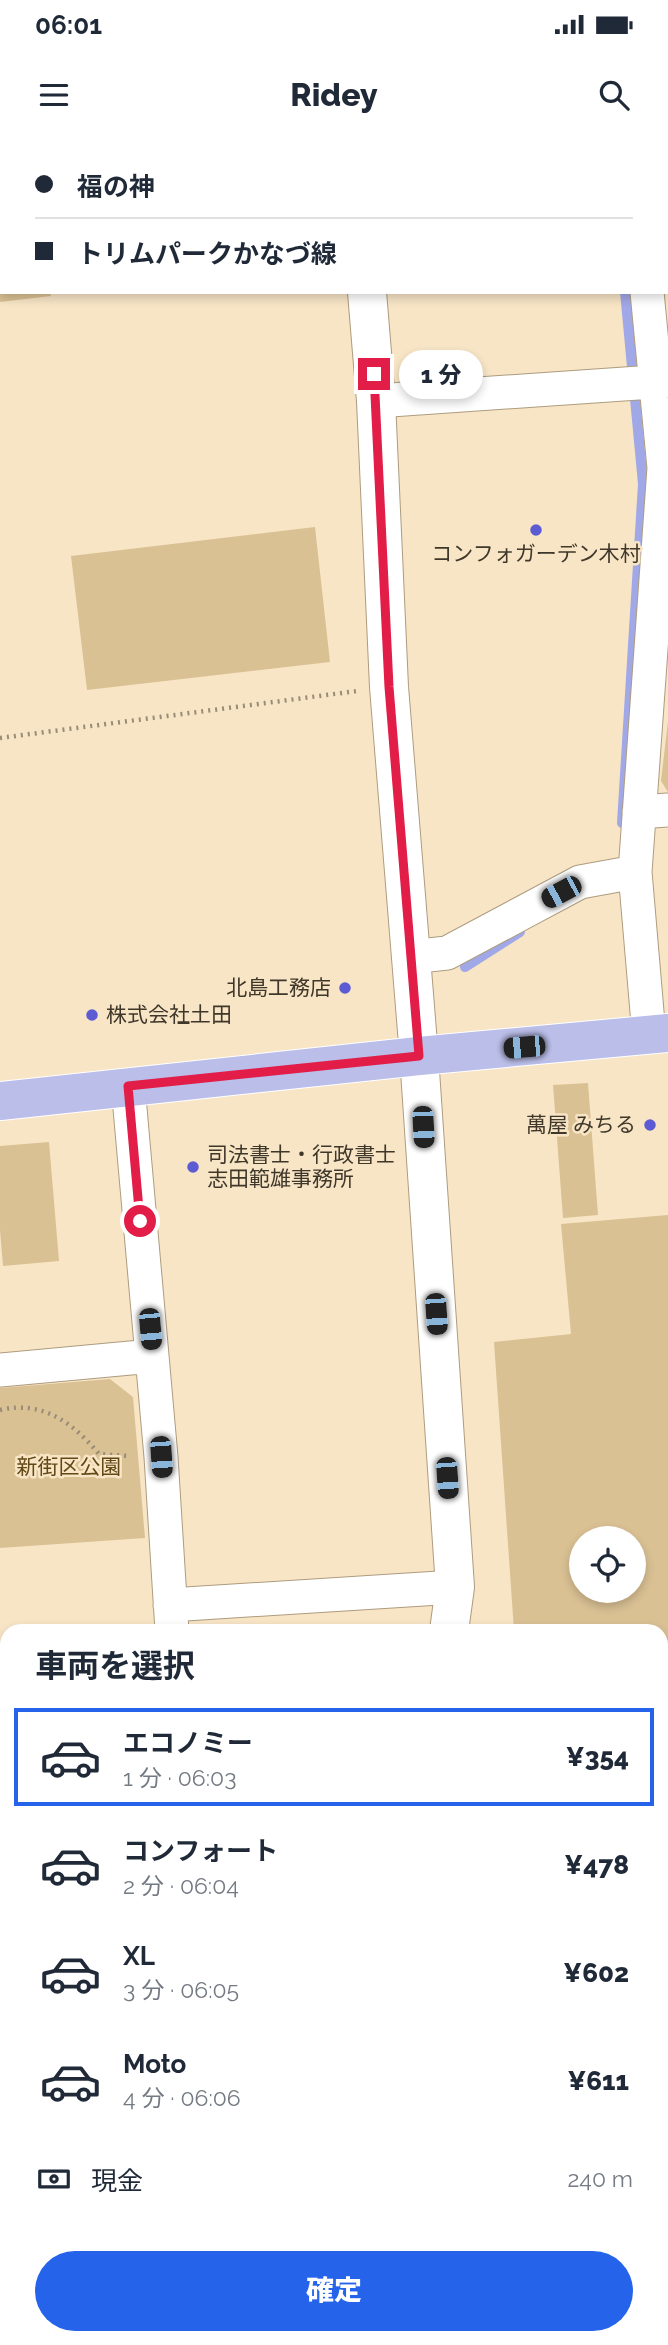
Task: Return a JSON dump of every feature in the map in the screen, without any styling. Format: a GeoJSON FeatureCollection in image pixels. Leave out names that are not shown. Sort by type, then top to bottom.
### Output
{"type":"FeatureCollection","features":[{"type":"Feature","properties":{"kind":"main road"},"geometry":{"type":"LineString","coordinates":[[367,294],[376,401],[389,687],[419,1056],[455,1587],[450,1624]]}},
{"type":"Feature","properties":{"kind":"main road"},"geometry":{"type":"LineString","coordinates":[[0,1101],[419,1056],[658,1034]]}},
{"type":"Feature","properties":{"kind":"main road"},"geometry":{"type":"LineString","coordinates":[[455,1587],[467,1624]]}},
{"type":"Feature","properties":{"kind":"street"},"geometry":{"type":"LineString","coordinates":[[647,294],[662,381],[664,468],[653,811],[635,872],[658,1034]]}},
{"type":"Feature","properties":{"kind":"street"},"geometry":{"type":"LineString","coordinates":[[376,401],[662,381]]}},
{"type":"Feature","properties":{"kind":"street"},"geometry":{"type":"LineString","coordinates":[[410,957],[447,953],[580,882],[635,872]]}},
{"type":"Feature","properties":{"kind":"street"},"geometry":{"type":"LineString","coordinates":[[128,1086],[161,1457],[171,1618],[455,1587]]}},
{"type":"Feature","properties":{"kind":"street"},"geometry":{"type":"LineString","coordinates":[[0,1370],[152,1356]]}},
{"type":"Feature","properties":{"kind":"path"},"geometry":{"type":"LineString","coordinates":[[0,738],[389,687]]}},
{"type":"Feature","properties":{"kind":"path"},"geometry":{"type":"LineString","coordinates":[[0,1410],[12,1407],[54,1414],[82,1433],[99,1454],[161,1457]]}},
{"type":"Feature","properties":{"kind":"green space"},"geometry":{"type":"Polygon","coordinates":[[[0,294],[51,296],[0,302],[0,294]]]}},
{"type":"Feature","properties":{"kind":"green space"},"geometry":{"type":"Polygon","coordinates":[[[315,527],[330,662],[87,690],[71,556],[315,527]]]}},
{"type":"Feature","properties":{"kind":"green space"},"geometry":{"type":"Polygon","coordinates":[[[668,721],[668,792],[661,781],[668,721]]]}},
{"type":"Feature","properties":{"kind":"green space"},"geometry":{"type":"Polygon","coordinates":[[[588,1083],[598,1215],[563,1218],[553,1085],[588,1083]]]}},
{"type":"Feature","properties":{"kind":"green space"},"geometry":{"type":"Polygon","coordinates":[[[49,1142],[59,1261],[3,1266],[0,1146],[49,1142]]]}},
{"type":"Feature","properties":{"kind":"green space"},"geometry":{"type":"Polygon","coordinates":[[[668,1215],[668,1624],[514,1624],[494,1342],[571,1334],[561,1224],[668,1215]]]}},
{"type":"Feature","properties":{"kind":"green space","name":"新街区公園"},"geometry":{"type":"Polygon","coordinates":[[[110,1379],[133,1397],[145,1538],[0,1548],[0,1388],[110,1379]]]}},
{"type":"Feature","properties":{"kind":"waterway"},"geometry":{"type":"LineString","coordinates":[[622,823],[643,484],[625,294]]}},
{"type":"Feature","properties":{"kind":"waterway"},"geometry":{"type":"LineString","coordinates":[[465,967],[520,932]]}},
{"type":"Feature","properties":{"kind":"place","name":"コンフォガーデン木村"},"geometry":{"type":"Point","coordinates":[536,530]}},
{"type":"Feature","properties":{"kind":"place","name":"北島工務店"},"geometry":{"type":"Point","coordinates":[345,988]}},
{"type":"Feature","properties":{"kind":"place","name":"株式会社土田"},"geometry":{"type":"Point","coordinates":[92,1015]}},
{"type":"Feature","properties":{"kind":"place","name":"萬屋 みちる"},"geometry":{"type":"Point","coordinates":[650,1125]}},
{"type":"Feature","properties":{"kind":"place","name":"司法書士・行政書士 志田範雄事務所"},"geometry":{"type":"Point","coordinates":[193,1167]}},
{"type":"Feature","properties":{"kind":"route"},"geometry":{"type":"LineString","coordinates":[[140,1221],[128,1086],[419,1056],[389,687],[374,374]]}}]}
